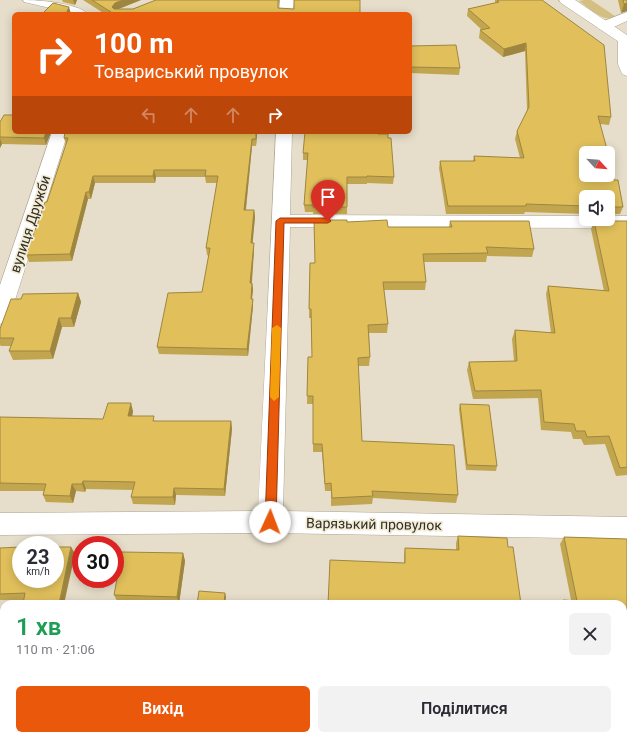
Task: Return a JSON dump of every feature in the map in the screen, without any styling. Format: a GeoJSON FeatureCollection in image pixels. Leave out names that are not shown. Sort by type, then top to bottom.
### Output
{"type":"FeatureCollection","features":[{"type":"Feature","properties":{"kind":"street"},"geometry":{"type":"LineString","coordinates":[[286,12],[287,0]]}},
{"type":"Feature","properties":{"kind":"street"},"geometry":{"type":"LineString","coordinates":[[566,0],[626,40],[625,64],[627,71]]}},
{"type":"Feature","properties":{"kind":"street"},"geometry":{"type":"LineString","coordinates":[[604,26],[627,16]]}},
{"type":"Feature","properties":{"kind":"street","name":"вулиця Дружби"},"geometry":{"type":"LineString","coordinates":[[0,316],[59,134]]}},
{"type":"Feature","properties":{"kind":"street"},"geometry":{"type":"LineString","coordinates":[[270,522],[284,134]]}},
{"type":"Feature","properties":{"kind":"street"},"geometry":{"type":"LineString","coordinates":[[280,221],[627,222]]}},
{"type":"Feature","properties":{"kind":"street","name":"Варязький провулок"},"geometry":{"type":"LineString","coordinates":[[0,524],[270,522],[627,528]]}},
{"type":"Feature","properties":{"kind":"lane"},"geometry":{"type":"LineString","coordinates":[[27,0],[78,12]]}},
{"type":"Feature","properties":{"kind":"shaded area"},"geometry":{"type":"Polygon","coordinates":[[[591,0],[615,16],[613,18],[604,18],[600,16],[579,1],[591,0]]]}},
{"type":"Feature","properties":{"kind":"building"},"geometry":{"type":"Polygon","coordinates":[[[92,0],[123,0],[115,3],[112,7],[114,9],[133,9],[156,0],[278,0],[278,8],[294,9],[294,0],[360,0],[360,12],[111,12],[92,0]]]}},
{"type":"Feature","properties":{"kind":"building"},"geometry":{"type":"Polygon","coordinates":[[[497,0],[542,0],[604,45],[611,117],[598,116],[606,146],[579,146],[579,182],[615,182],[615,180],[618,180],[623,207],[615,207],[615,190],[579,190],[579,206],[526,204],[526,206],[448,206],[440,161],[475,161],[474,156],[524,158],[517,131],[529,107],[526,43],[504,49],[480,30],[490,28],[468,9],[499,2],[497,0]]]}},
{"type":"Feature","properties":{"kind":"building"},"geometry":{"type":"Polygon","coordinates":[[[623,0],[627,0],[627,3],[624,4],[623,0]]]}},
{"type":"Feature","properties":{"kind":"building"},"geometry":{"type":"Polygon","coordinates":[[[53,3],[69,7],[67,12],[44,12],[53,3]]]}},
{"type":"Feature","properties":{"kind":"building"},"geometry":{"type":"Polygon","coordinates":[[[456,45],[460,68],[412,67],[412,46],[456,45]]]}},
{"type":"Feature","properties":{"kind":"building"},"geometry":{"type":"Polygon","coordinates":[[[4,115],[12,115],[12,134],[45,134],[44,138],[0,137],[0,122],[4,115]]]}},
{"type":"Feature","properties":{"kind":"building"},"geometry":{"type":"Polygon","coordinates":[[[65,134],[256,134],[256,139],[252,139],[244,210],[254,210],[251,243],[254,243],[250,283],[252,283],[251,299],[253,299],[247,349],[157,347],[168,293],[202,292],[210,248],[206,248],[218,176],[205,176],[206,170],[154,170],[153,176],[93,176],[89,192],[86,192],[70,254],[26,255],[45,202],[47,202],[68,138],[64,138],[65,134]]]}},
{"type":"Feature","properties":{"kind":"building"},"geometry":{"type":"Polygon","coordinates":[[[305,134],[388,134],[388,138],[391,138],[394,177],[347,177],[347,207],[313,207],[313,205],[304,205],[308,153],[303,153],[305,134]]]}},
{"type":"Feature","properties":{"kind":"building"},"geometry":{"type":"Polygon","coordinates":[[[314,220],[347,220],[347,222],[387,220],[388,227],[452,227],[450,221],[529,221],[534,249],[486,247],[488,253],[423,254],[426,282],[383,282],[388,324],[368,325],[370,357],[358,358],[362,441],[454,445],[458,495],[372,491],[373,496],[332,498],[331,483],[325,484],[322,444],[313,444],[313,396],[307,396],[308,357],[312,357],[311,309],[309,309],[310,263],[315,263],[314,220]]]}},
{"type":"Feature","properties":{"kind":"building"},"geometry":{"type":"Polygon","coordinates":[[[615,221],[627,221],[627,467],[620,468],[609,436],[587,437],[585,431],[576,431],[574,424],[544,422],[541,390],[475,391],[469,362],[517,361],[515,330],[555,333],[548,286],[609,291],[595,226],[615,226],[615,221]]]}},
{"type":"Feature","properties":{"kind":"building"},"geometry":{"type":"Polygon","coordinates":[[[78,293],[71,318],[59,318],[50,351],[9,351],[14,338],[0,338],[0,329],[11,299],[21,299],[23,294],[78,293]]]}},
{"type":"Feature","properties":{"kind":"building"},"geometry":{"type":"Polygon","coordinates":[[[108,403],[131,403],[128,416],[154,416],[153,421],[231,421],[224,489],[174,488],[173,497],[131,497],[135,482],[83,481],[82,484],[72,484],[70,496],[43,495],[46,484],[0,483],[0,417],[103,419],[108,403]]]}},
{"type":"Feature","properties":{"kind":"building"},"geometry":{"type":"Polygon","coordinates":[[[460,404],[489,405],[497,466],[467,465],[460,404]]]}},
{"type":"Feature","properties":{"kind":"building"},"geometry":{"type":"Polygon","coordinates":[[[458,536],[507,538],[508,547],[513,547],[520,600],[328,600],[330,560],[405,563],[405,548],[459,550],[458,536]]]}},
{"type":"Feature","properties":{"kind":"building"},"geometry":{"type":"Polygon","coordinates":[[[564,537],[627,539],[627,600],[577,600],[564,537]]]}},
{"type":"Feature","properties":{"kind":"building"},"geometry":{"type":"Polygon","coordinates":[[[12,547],[12,588],[62,588],[60,600],[24,600],[25,593],[0,594],[0,548],[12,547]]]}},
{"type":"Feature","properties":{"kind":"building"},"geometry":{"type":"Polygon","coordinates":[[[64,547],[71,547],[64,580],[64,547]]]}},
{"type":"Feature","properties":{"kind":"building"},"geometry":{"type":"Polygon","coordinates":[[[124,552],[183,553],[177,597],[114,595],[115,588],[124,588],[124,552]]]}},
{"type":"Feature","properties":{"kind":"building"},"geometry":{"type":"Polygon","coordinates":[[[199,591],[225,593],[224,600],[198,600],[199,591]]]}},
{"type":"Feature","properties":{"kind":"slow traffic"},"geometry":{"type":"LineString","coordinates":[[274,397],[277,328]]}},
{"type":"Feature","properties":{"kind":"route"},"geometry":{"type":"LineString","coordinates":[[270,522],[280,221],[328,221]]}}]}
